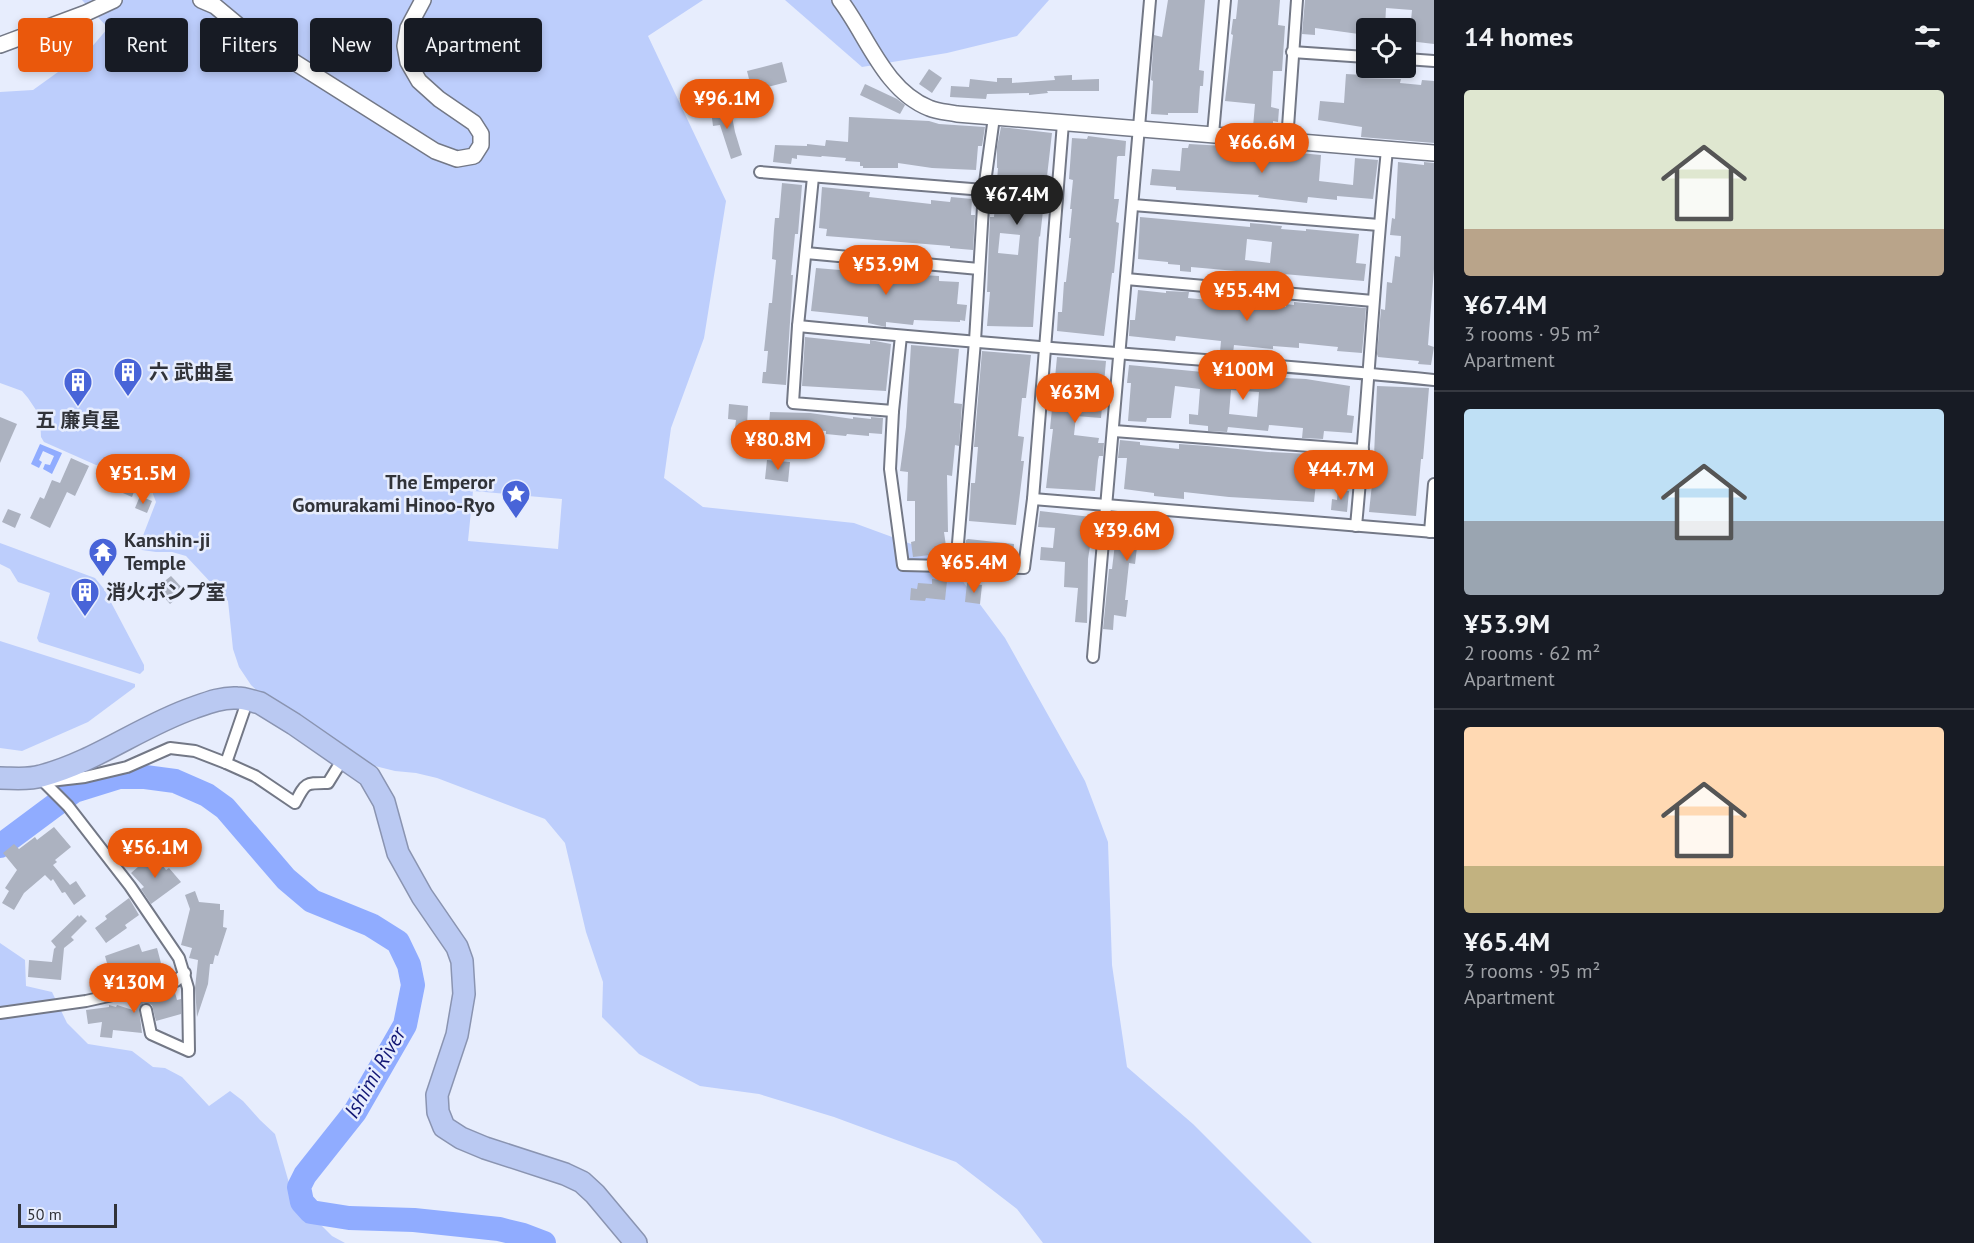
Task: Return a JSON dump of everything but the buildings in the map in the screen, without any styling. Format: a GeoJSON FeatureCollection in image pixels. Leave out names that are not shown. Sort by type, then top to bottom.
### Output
{"type":"FeatureCollection","features":[{"type":"Feature","properties":{"kind":"highway"},"geometry":{"type":"LineString","coordinates":[[0,778],[39,777],[97,754],[173,715],[215,700],[235,698],[260,703],[369,776],[384,802],[398,853],[422,896],[457,947],[462,961],[464,994],[457,1035],[437,1095],[438,1112],[444,1127],[460,1138],[477,1145],[565,1174],[582,1182],[636,1243]]}},
{"type":"Feature","properties":{"kind":"street"},"geometry":{"type":"LineString","coordinates":[[0,45],[86,13],[114,0]]}},
{"type":"Feature","properties":{"kind":"street"},"geometry":{"type":"LineString","coordinates":[[201,0],[214,6],[245,32],[435,151],[457,159],[474,156],[481,145],[481,134],[474,123],[439,99],[419,81],[408,62],[405,46],[408,28],[423,0]]}},
{"type":"Feature","properties":{"kind":"street"},"geometry":{"type":"LineString","coordinates":[[840,0],[890,77],[913,99],[929,108],[957,114],[1434,153]]}},
{"type":"Feature","properties":{"kind":"street"},"geometry":{"type":"LineString","coordinates":[[1093,657],[1150,0]]}},
{"type":"Feature","properties":{"kind":"street"},"geometry":{"type":"LineString","coordinates":[[1213,134],[1225,0]]}},
{"type":"Feature","properties":{"kind":"street"},"geometry":{"type":"LineString","coordinates":[[1287,141],[1297,0]]}},
{"type":"Feature","properties":{"kind":"street"},"geometry":{"type":"LineString","coordinates":[[1292,52],[1356,56]]}},
{"type":"Feature","properties":{"kind":"street"},"geometry":{"type":"LineString","coordinates":[[1416,60],[1434,61]]}},
{"type":"Feature","properties":{"kind":"street"},"geometry":{"type":"LineString","coordinates":[[956,567],[975,341],[984,190],[994,117]]}},
{"type":"Feature","properties":{"kind":"street"},"geometry":{"type":"LineString","coordinates":[[901,336],[890,469],[903,565],[1024,568],[1033,499],[1063,123]]}},
{"type":"Feature","properties":{"kind":"street"},"geometry":{"type":"LineString","coordinates":[[1356,526],[1379,225],[1387,150]]}},
{"type":"Feature","properties":{"kind":"street"},"geometry":{"type":"LineString","coordinates":[[760,172],[984,190]]}},
{"type":"Feature","properties":{"kind":"street"},"geometry":{"type":"LineString","coordinates":[[813,177],[798,326],[793,403],[893,411]]}},
{"type":"Feature","properties":{"kind":"street"},"geometry":{"type":"LineString","coordinates":[[1133,205],[1379,225]]}},
{"type":"Feature","properties":{"kind":"street"},"geometry":{"type":"LineString","coordinates":[[806,253],[979,269]]}},
{"type":"Feature","properties":{"kind":"street"},"geometry":{"type":"LineString","coordinates":[[1126,279],[1373,301]]}},
{"type":"Feature","properties":{"kind":"street"},"geometry":{"type":"LineString","coordinates":[[798,326],[1434,380]]}},
{"type":"Feature","properties":{"kind":"street"},"geometry":{"type":"LineString","coordinates":[[1114,431],[1363,450]]}},
{"type":"Feature","properties":{"kind":"street"},"geometry":{"type":"LineString","coordinates":[[1033,499],[1432,532],[1434,484]]}},
{"type":"Feature","properties":{"kind":"street"},"geometry":{"type":"LineString","coordinates":[[226,763],[248,699]]}},
{"type":"Feature","properties":{"kind":"street"},"geometry":{"type":"LineString","coordinates":[[39,777],[48,781],[57,781],[85,777],[127,767],[170,748],[195,751],[226,763],[255,776],[295,803],[303,786],[308,783],[328,783],[344,758]]}},
{"type":"Feature","properties":{"kind":"street"},"geometry":{"type":"LineString","coordinates":[[39,777],[68,807],[143,905],[179,958],[184,973],[190,1014],[189,1051],[151,1034],[146,1010]]}},
{"type":"Feature","properties":{"kind":"street"},"geometry":{"type":"LineString","coordinates":[[0,1013],[86,1000],[176,981],[184,973]]}},
{"type":"Feature","properties":{"kind":"shaded area"},"geometry":{"type":"Polygon","coordinates":[[[82,0],[703,0],[648,36],[726,201],[704,338],[671,428],[664,478],[703,507],[854,523],[944,556],[1005,638],[1085,781],[1108,842],[1112,965],[1127,1067],[1193,1124],[1312,1243],[1043,1243],[1017,1209],[956,1162],[834,1117],[759,1094],[700,1086],[639,1054],[602,1017],[603,982],[586,932],[565,843],[545,819],[437,778],[371,765],[265,698],[251,685],[239,667],[233,649],[228,601],[186,556],[172,552],[142,550],[139,546],[156,502],[153,494],[155,481],[144,474],[116,464],[96,465],[44,442],[41,437],[40,416],[28,398],[22,391],[0,383],[0,92],[33,90],[58,72],[93,72],[93,46],[105,32],[105,72],[188,72],[188,18],[105,18],[105,25],[82,0]],[[473,491],[468,541],[558,549],[562,499],[473,491]]]}},
{"type":"Feature","properties":{"kind":"shaded area"},"geometry":{"type":"Polygon","coordinates":[[[785,0],[1049,0],[1017,36],[947,53],[862,67],[785,0]]]}},
{"type":"Feature","properties":{"kind":"shaded area"},"geometry":{"type":"Polygon","coordinates":[[[0,543],[95,578],[104,589],[144,665],[144,670],[140,674],[39,642],[37,638],[50,593],[18,582],[10,569],[0,564],[0,543]]]}},
{"type":"Feature","properties":{"kind":"shaded area"},"geometry":{"type":"Polygon","coordinates":[[[0,641],[135,684],[135,687],[88,722],[22,751],[0,748],[0,641]]]}},
{"type":"Feature","properties":{"kind":"shaded area"},"geometry":{"type":"Polygon","coordinates":[[[0,943],[25,960],[26,986],[52,992],[67,1023],[88,1044],[132,1051],[153,1067],[165,1068],[182,1077],[209,1106],[230,1091],[243,1101],[275,1134],[293,1197],[332,1236],[345,1243],[0,1243],[0,943]]]}},
{"type":"Feature","properties":{"kind":"water"},"geometry":{"type":"Polygon","coordinates":[[[40,444],[62,453],[52,474],[43,469],[45,464],[50,465],[54,456],[43,451],[39,460],[42,462],[39,468],[31,464],[40,444]]]}},
{"type":"Feature","properties":{"kind":"waterway","name":"Ishimi River"},"geometry":{"type":"LineString","coordinates":[[0,846],[74,791],[119,777],[145,777],[175,781],[207,795],[225,808],[286,879],[312,901],[371,925],[398,942],[409,965],[413,985],[405,1025],[355,1112],[305,1175],[299,1187],[302,1202],[311,1212],[349,1218],[414,1220],[499,1229],[544,1243]]}},
{"type":"Feature","properties":{"kind":"place","name":"六 武曲星"},"geometry":{"type":"Point","coordinates":[128,398]}},
{"type":"Feature","properties":{"kind":"place","name":"五 廉貞星"},"geometry":{"type":"Point","coordinates":[78,408]}},
{"type":"Feature","properties":{"kind":"place","name":"The Emperor Gomurakami Hinoo-Ryo"},"geometry":{"type":"Point","coordinates":[516,520]}},
{"type":"Feature","properties":{"kind":"place","name":"Kanshin-ji Temple"},"geometry":{"type":"Point","coordinates":[103,578]}},
{"type":"Feature","properties":{"kind":"place","name":"消火ポンプ室"},"geometry":{"type":"Point","coordinates":[85,618]}}]}
